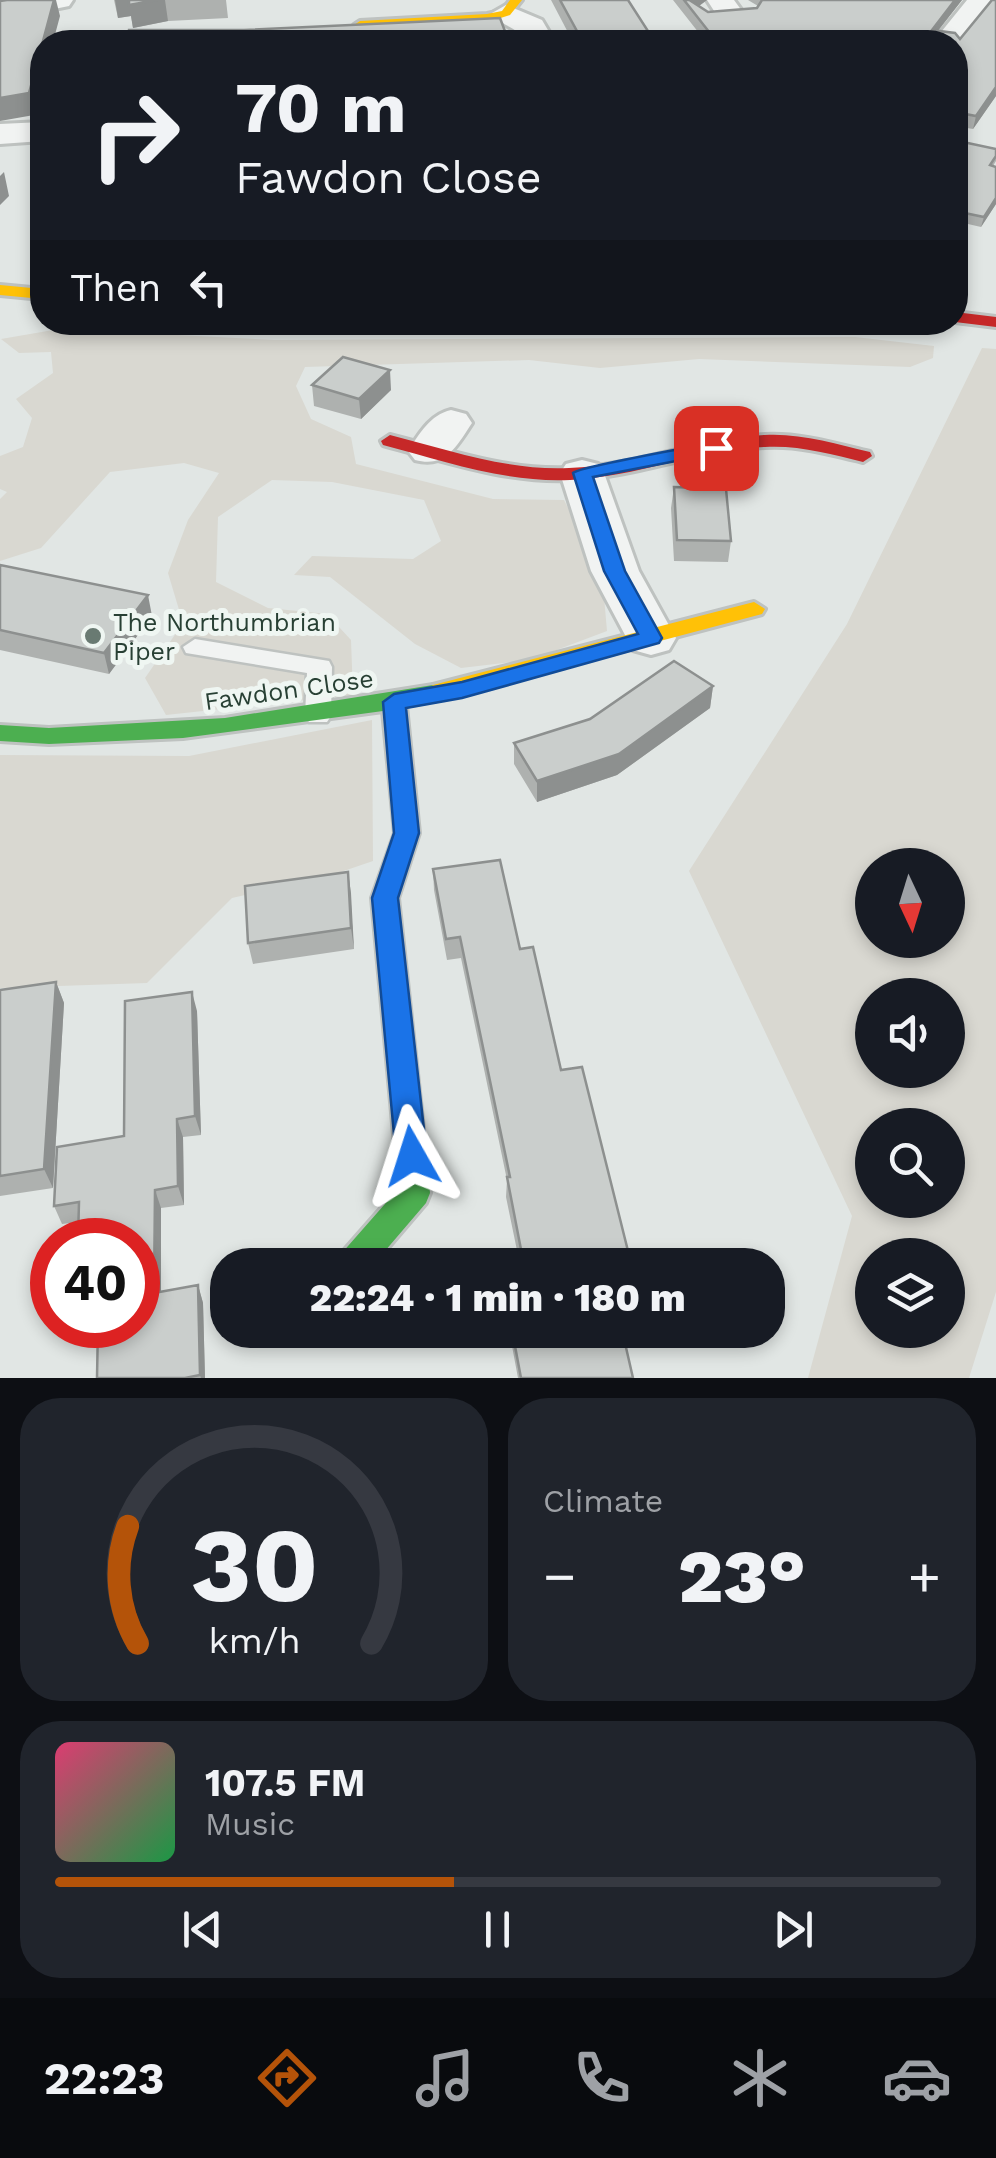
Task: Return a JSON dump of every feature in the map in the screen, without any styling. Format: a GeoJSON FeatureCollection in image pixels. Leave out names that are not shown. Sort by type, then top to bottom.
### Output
{"type":"FeatureCollection","features":[{"type":"Feature","properties":{"kind":"street"},"geometry":{"type":"LineString","coordinates":[[0,12],[60,0]]}},
{"type":"Feature","properties":{"kind":"street"},"geometry":{"type":"LineString","coordinates":[[328,26],[488,18],[511,6],[534,30]]}},
{"type":"Feature","properties":{"kind":"street"},"geometry":{"type":"LineString","coordinates":[[964,22],[996,28]]}},
{"type":"Feature","properties":{"kind":"street"},"geometry":{"type":"LineString","coordinates":[[0,134],[30,133]]}},
{"type":"Feature","properties":{"kind":"street"},"geometry":{"type":"LineString","coordinates":[[0,290],[30,293]]}},
{"type":"Feature","properties":{"kind":"street"},"geometry":{"type":"LineString","coordinates":[[968,305],[996,304]]}},
{"type":"Feature","properties":{"kind":"street"},"geometry":{"type":"LineString","coordinates":[[968,319],[996,322]]}},
{"type":"Feature","properties":{"kind":"street"},"geometry":{"type":"LineString","coordinates":[[424,438],[508,470],[582,473],[766,441],[804,443],[862,456]]}},
{"type":"Feature","properties":{"kind":"street"},"geometry":{"type":"LineString","coordinates":[[582,473],[614,571],[651,638]]}},
{"type":"Feature","properties":{"kind":"street","name":"Fawdon Close"},"geometry":{"type":"LineString","coordinates":[[0,732],[184,733],[318,716],[462,690],[754,610]]}},
{"type":"Feature","properties":{"kind":"street"},"geometry":{"type":"LineString","coordinates":[[367,1248],[415,1193],[385,898],[406,833],[394,702]]}},
{"type":"Feature","properties":{"kind":"lane"},"geometry":{"type":"LineString","coordinates":[[194,647],[320,667],[318,716]]}},
{"type":"Feature","properties":{"kind":"shaded area"},"geometry":{"type":"Polygon","coordinates":[[[30,334],[274,340],[855,337],[934,346],[933,358],[910,367],[699,359],[600,368],[529,360],[305,367],[296,386],[311,419],[351,437],[356,464],[493,499],[564,500],[602,574],[607,631],[530,660],[461,668],[415,644],[330,577],[294,575],[312,556],[413,559],[441,541],[424,500],[332,482],[272,480],[218,517],[216,582],[268,608],[327,614],[351,640],[353,695],[166,715],[145,678],[183,623],[168,573],[188,520],[219,473],[184,463],[110,472],[41,548],[0,561],[0,499],[7,492],[0,489],[0,456],[23,447],[32,418],[16,399],[53,373],[51,352],[19,353],[1,339],[30,334]]]}},
{"type":"Feature","properties":{"kind":"shaded area"},"geometry":{"type":"Polygon","coordinates":[[[982,348],[996,349],[996,1292],[969,1378],[808,1378],[852,1216],[689,871],[847,624],[982,348]]]}},
{"type":"Feature","properties":{"kind":"shaded area"},"geometry":{"type":"Polygon","coordinates":[[[372,720],[373,861],[332,875],[232,898],[147,983],[0,988],[0,755],[189,756],[372,720]]]}},
{"type":"Feature","properties":{"kind":"building"},"geometry":{"type":"Polygon","coordinates":[[[54,0],[46,30],[30,30],[29,93],[0,98],[0,1],[54,0]]]}},
{"type":"Feature","properties":{"kind":"building"},"geometry":{"type":"Polygon","coordinates":[[[129,0],[157,0],[129,5],[129,0]]]}},
{"type":"Feature","properties":{"kind":"building"},"geometry":{"type":"Polygon","coordinates":[[[560,0],[628,0],[647,30],[576,30],[560,0]]]}},
{"type":"Feature","properties":{"kind":"building"},"geometry":{"type":"Polygon","coordinates":[[[684,0],[692,0],[708,12],[757,8],[762,0],[955,0],[932,30],[708,30],[684,0]]]}},
{"type":"Feature","properties":{"kind":"building"},"geometry":{"type":"Polygon","coordinates":[[[996,0],[996,87],[976,116],[968,114],[967,30],[996,0]]]}},
{"type":"Feature","properties":{"kind":"building"},"geometry":{"type":"Polygon","coordinates":[[[500,18],[504,30],[244,30],[500,18]]]}},
{"type":"Feature","properties":{"kind":"building"},"geometry":{"type":"Polygon","coordinates":[[[968,143],[996,149],[990,165],[996,167],[996,198],[984,217],[968,214],[968,143]]]}},
{"type":"Feature","properties":{"kind":"building"},"geometry":{"type":"Polygon","coordinates":[[[343,357],[390,370],[359,399],[312,385],[343,357]]]}},
{"type":"Feature","properties":{"kind":"building"},"geometry":{"type":"Polygon","coordinates":[[[674,487],[726,489],[731,541],[677,540],[674,487]]]}},
{"type":"Feature","properties":{"kind":"building"},"geometry":{"type":"Polygon","coordinates":[[[0,565],[148,595],[104,653],[0,630],[0,565]]]}},
{"type":"Feature","properties":{"kind":"building"},"geometry":{"type":"Polygon","coordinates":[[[674,661],[713,686],[619,754],[537,781],[514,743],[590,719],[674,661]]]}},
{"type":"Feature","properties":{"kind":"building"},"geometry":{"type":"Polygon","coordinates":[[[500,860],[520,949],[533,947],[561,1070],[582,1067],[627,1248],[521,1248],[510,1177],[460,937],[446,939],[433,869],[500,860]]]}},
{"type":"Feature","properties":{"kind":"building"},"geometry":{"type":"Polygon","coordinates":[[[348,872],[351,928],[248,943],[245,886],[348,872]]]}},
{"type":"Feature","properties":{"kind":"building"},"geometry":{"type":"Polygon","coordinates":[[[56,982],[44,1169],[0,1176],[0,990],[56,982]]]}},
{"type":"Feature","properties":{"kind":"building"},"geometry":{"type":"Polygon","coordinates":[[[192,992],[195,1116],[177,1119],[178,1186],[155,1190],[155,1218],[79,1218],[79,1202],[54,1206],[57,1147],[124,1136],[125,1001],[192,992]]]}},
{"type":"Feature","properties":{"kind":"building"},"geometry":{"type":"Polygon","coordinates":[[[198,1285],[200,1375],[97,1378],[98,1348],[160,1348],[160,1292],[198,1285]]]}},
{"type":"Feature","properties":{"kind":"building"},"geometry":{"type":"Polygon","coordinates":[[[515,1348],[626,1348],[633,1378],[521,1378],[515,1348]]]}},
{"type":"Feature","properties":{"kind":"traffic: fast"},"geometry":{"type":"LineString","coordinates":[[0,733],[49,736],[225,726],[433,693]]}},
{"type":"Feature","properties":{"kind":"traffic: fast"},"geometry":{"type":"LineString","coordinates":[[367,1248],[415,1193],[385,898],[407,833],[394,702]]}},
{"type":"Feature","properties":{"kind":"traffic: slow"},"geometry":{"type":"LineString","coordinates":[[360,25],[488,18],[506,13],[516,0]]}},
{"type":"Feature","properties":{"kind":"traffic: slow"},"geometry":{"type":"LineString","coordinates":[[0,290],[30,293]]}},
{"type":"Feature","properties":{"kind":"traffic: slow"},"geometry":{"type":"LineString","coordinates":[[433,693],[754,609]]}},
{"type":"Feature","properties":{"kind":"traffic: jam"},"geometry":{"type":"LineString","coordinates":[[968,319],[996,322]]}},
{"type":"Feature","properties":{"kind":"traffic: jam"},"geometry":{"type":"LineString","coordinates":[[390,441],[479,464],[547,474],[595,472],[765,441],[802,443],[863,456]]}},
{"type":"Feature","properties":{"kind":"place","name":"The Northumbrian Piper"},"geometry":{"type":"Point","coordinates":[93,636]}},
{"type":"Feature","properties":{"kind":"route"},"geometry":{"type":"LineString","coordinates":[[412,1156],[385,898],[406,833],[394,702],[462,690],[651,638],[614,571],[582,473],[629,468],[716,448]]}}]}
